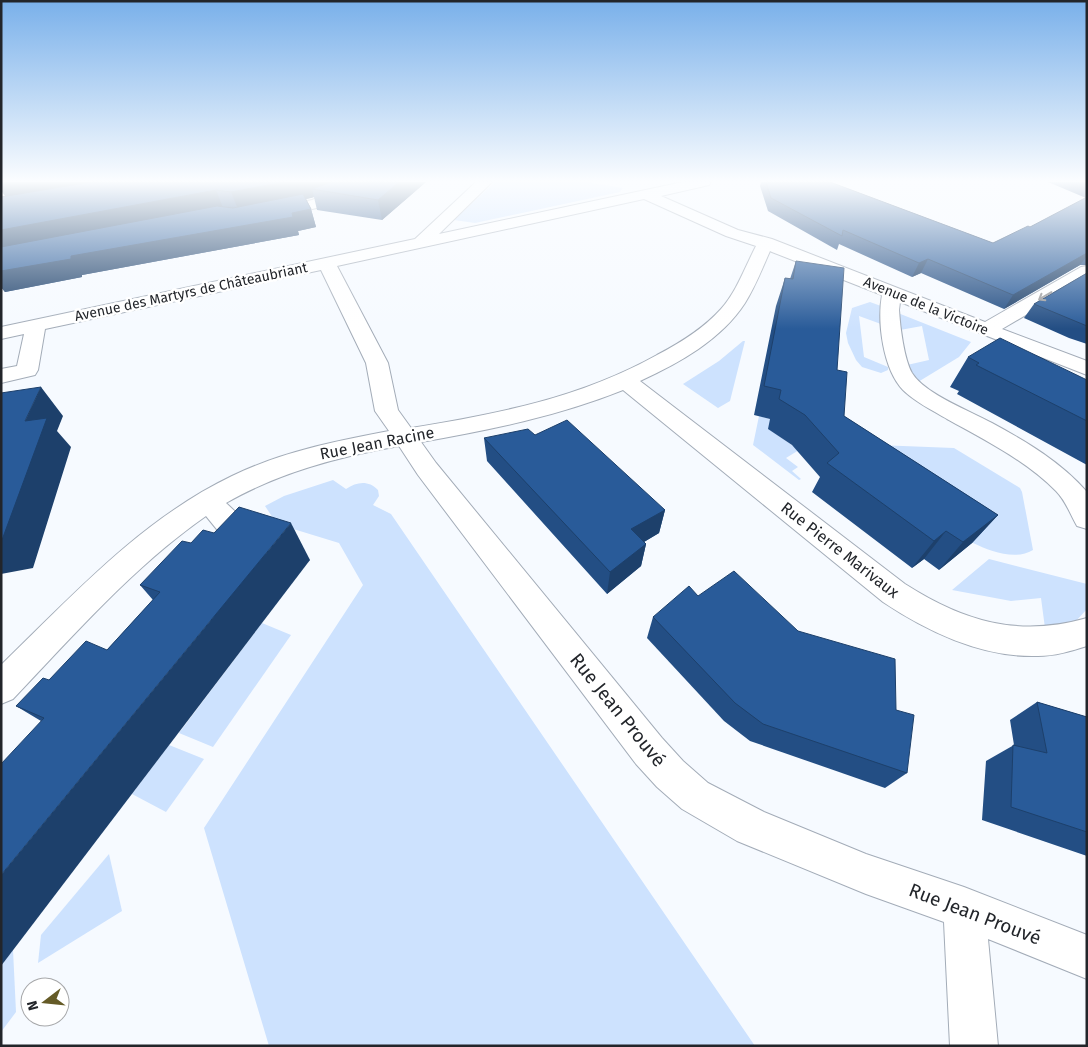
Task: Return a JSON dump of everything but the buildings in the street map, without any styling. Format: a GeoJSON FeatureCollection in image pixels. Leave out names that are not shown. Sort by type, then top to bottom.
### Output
{"type":"FeatureCollection","features":[{"type":"Feature","properties":{"kind":"street"},"geometry":{"type":"LineString","coordinates":[[420,242],[432,231]]}},
{"type":"Feature","properties":{"kind":"street","name":"Avenue des Martyrs de Châteaubriant"},"geometry":{"type":"LineString","coordinates":[[1,333],[472,231]]}},
{"type":"Feature","properties":{"kind":"street","name":"Avenue de la Victoire"},"geometry":{"type":"LineString","coordinates":[[726,231],[892,292],[1087,369]]}},
{"type":"Feature","properties":{"kind":"street","name":"Avenue de la Victoire"},"geometry":{"type":"LineString","coordinates":[[742,231],[766,244]]}},
{"type":"Feature","properties":{"kind":"street","name":"Rue Jean Racine"},"geometry":{"type":"LineString","coordinates":[[1,688],[119,571],[158,537],[208,501],[240,483],[287,464],[355,445],[454,428],[544,409],[585,397],[626,380],[682,350],[717,324],[745,291],[766,244]]}},
{"type":"Feature","properties":{"kind":"street","name":"Rue Jean Prouvé"},"geometry":{"type":"LineString","coordinates":[[326,262],[378,364],[387,411],[427,469],[649,751],[670,774],[695,796],[751,828],[866,874],[964,908],[1087,957]]}},
{"type":"Feature","properties":{"kind":"street"},"geometry":{"type":"LineString","coordinates":[[986,330],[1087,271]]}},
{"type":"Feature","properties":{"kind":"street"},"geometry":{"type":"LineString","coordinates":[[892,292],[888,309],[898,366],[907,381],[929,399],[1025,453],[1044,466],[1075,495],[1087,519]]}},
{"type":"Feature","properties":{"kind":"street"},"geometry":{"type":"LineString","coordinates":[[1,376],[28,370],[36,326]]}},
{"type":"Feature","properties":{"kind":"street","name":"Rue Pierre Marivaux"},"geometry":{"type":"LineString","coordinates":[[626,380],[894,592],[925,613],[961,629],[1012,639],[1054,640],[1071,638],[1087,632]]}},
{"type":"Feature","properties":{"kind":"street"},"geometry":{"type":"LineString","coordinates":[[195,568],[234,536],[232,526],[208,501]]}},
{"type":"Feature","properties":{"kind":"street"},"geometry":{"type":"LineString","coordinates":[[964,908],[974,1046]]}},
{"type":"Feature","properties":{"kind":"shaded area"},"geometry":{"type":"Polygon","coordinates":[[[870,302],[881,306],[881,324],[859,316],[864,357],[888,367],[888,370],[881,373],[862,367],[856,360],[848,343],[846,333],[852,308],[870,302]]]}},
{"type":"Feature","properties":{"kind":"shaded area"},"geometry":{"type":"Polygon","coordinates":[[[898,313],[971,342],[959,357],[918,382],[907,365],[929,360],[922,326],[900,330],[898,313]]]}},
{"type":"Feature","properties":{"kind":"shaded area"},"geometry":{"type":"Polygon","coordinates":[[[745,341],[730,401],[718,408],[683,384],[719,361],[745,341]]]}},
{"type":"Feature","properties":{"kind":"shaded area"},"geometry":{"type":"Polygon","coordinates":[[[759,416],[770,419],[769,429],[799,450],[786,458],[798,467],[792,471],[801,479],[799,480],[753,445],[759,416]]]}},
{"type":"Feature","properties":{"kind":"shaded area"},"geometry":{"type":"Polygon","coordinates":[[[826,443],[954,448],[1020,488],[1033,550],[1018,555],[1011,555],[995,552],[973,543],[826,443]]]}},
{"type":"Feature","properties":{"kind":"shaded area"},"geometry":{"type":"Polygon","coordinates":[[[333,480],[346,489],[354,485],[366,483],[378,490],[379,496],[373,505],[391,514],[755,1046],[269,1046],[204,828],[363,585],[339,543],[277,524],[265,506],[284,496],[333,480]]]}},
{"type":"Feature","properties":{"kind":"shaded area"},"geometry":{"type":"Polygon","coordinates":[[[989,559],[1087,584],[1087,609],[1076,621],[1045,628],[1041,598],[1011,601],[952,590],[989,559]]]}},
{"type":"Feature","properties":{"kind":"shaded area"},"geometry":{"type":"Polygon","coordinates":[[[262,623],[291,635],[213,747],[179,733],[262,623]]]}},
{"type":"Feature","properties":{"kind":"shaded area"},"geometry":{"type":"Polygon","coordinates":[[[169,745],[204,759],[166,812],[132,794],[169,745]]]}},
{"type":"Feature","properties":{"kind":"shaded area"},"geometry":{"type":"Polygon","coordinates":[[[109,854],[122,911],[38,963],[41,935],[109,854]]]}},
{"type":"Feature","properties":{"kind":"shaded area"},"geometry":{"type":"Polygon","coordinates":[[[13,950],[16,1012],[1,1032],[1,966],[13,950]]]}}]}
